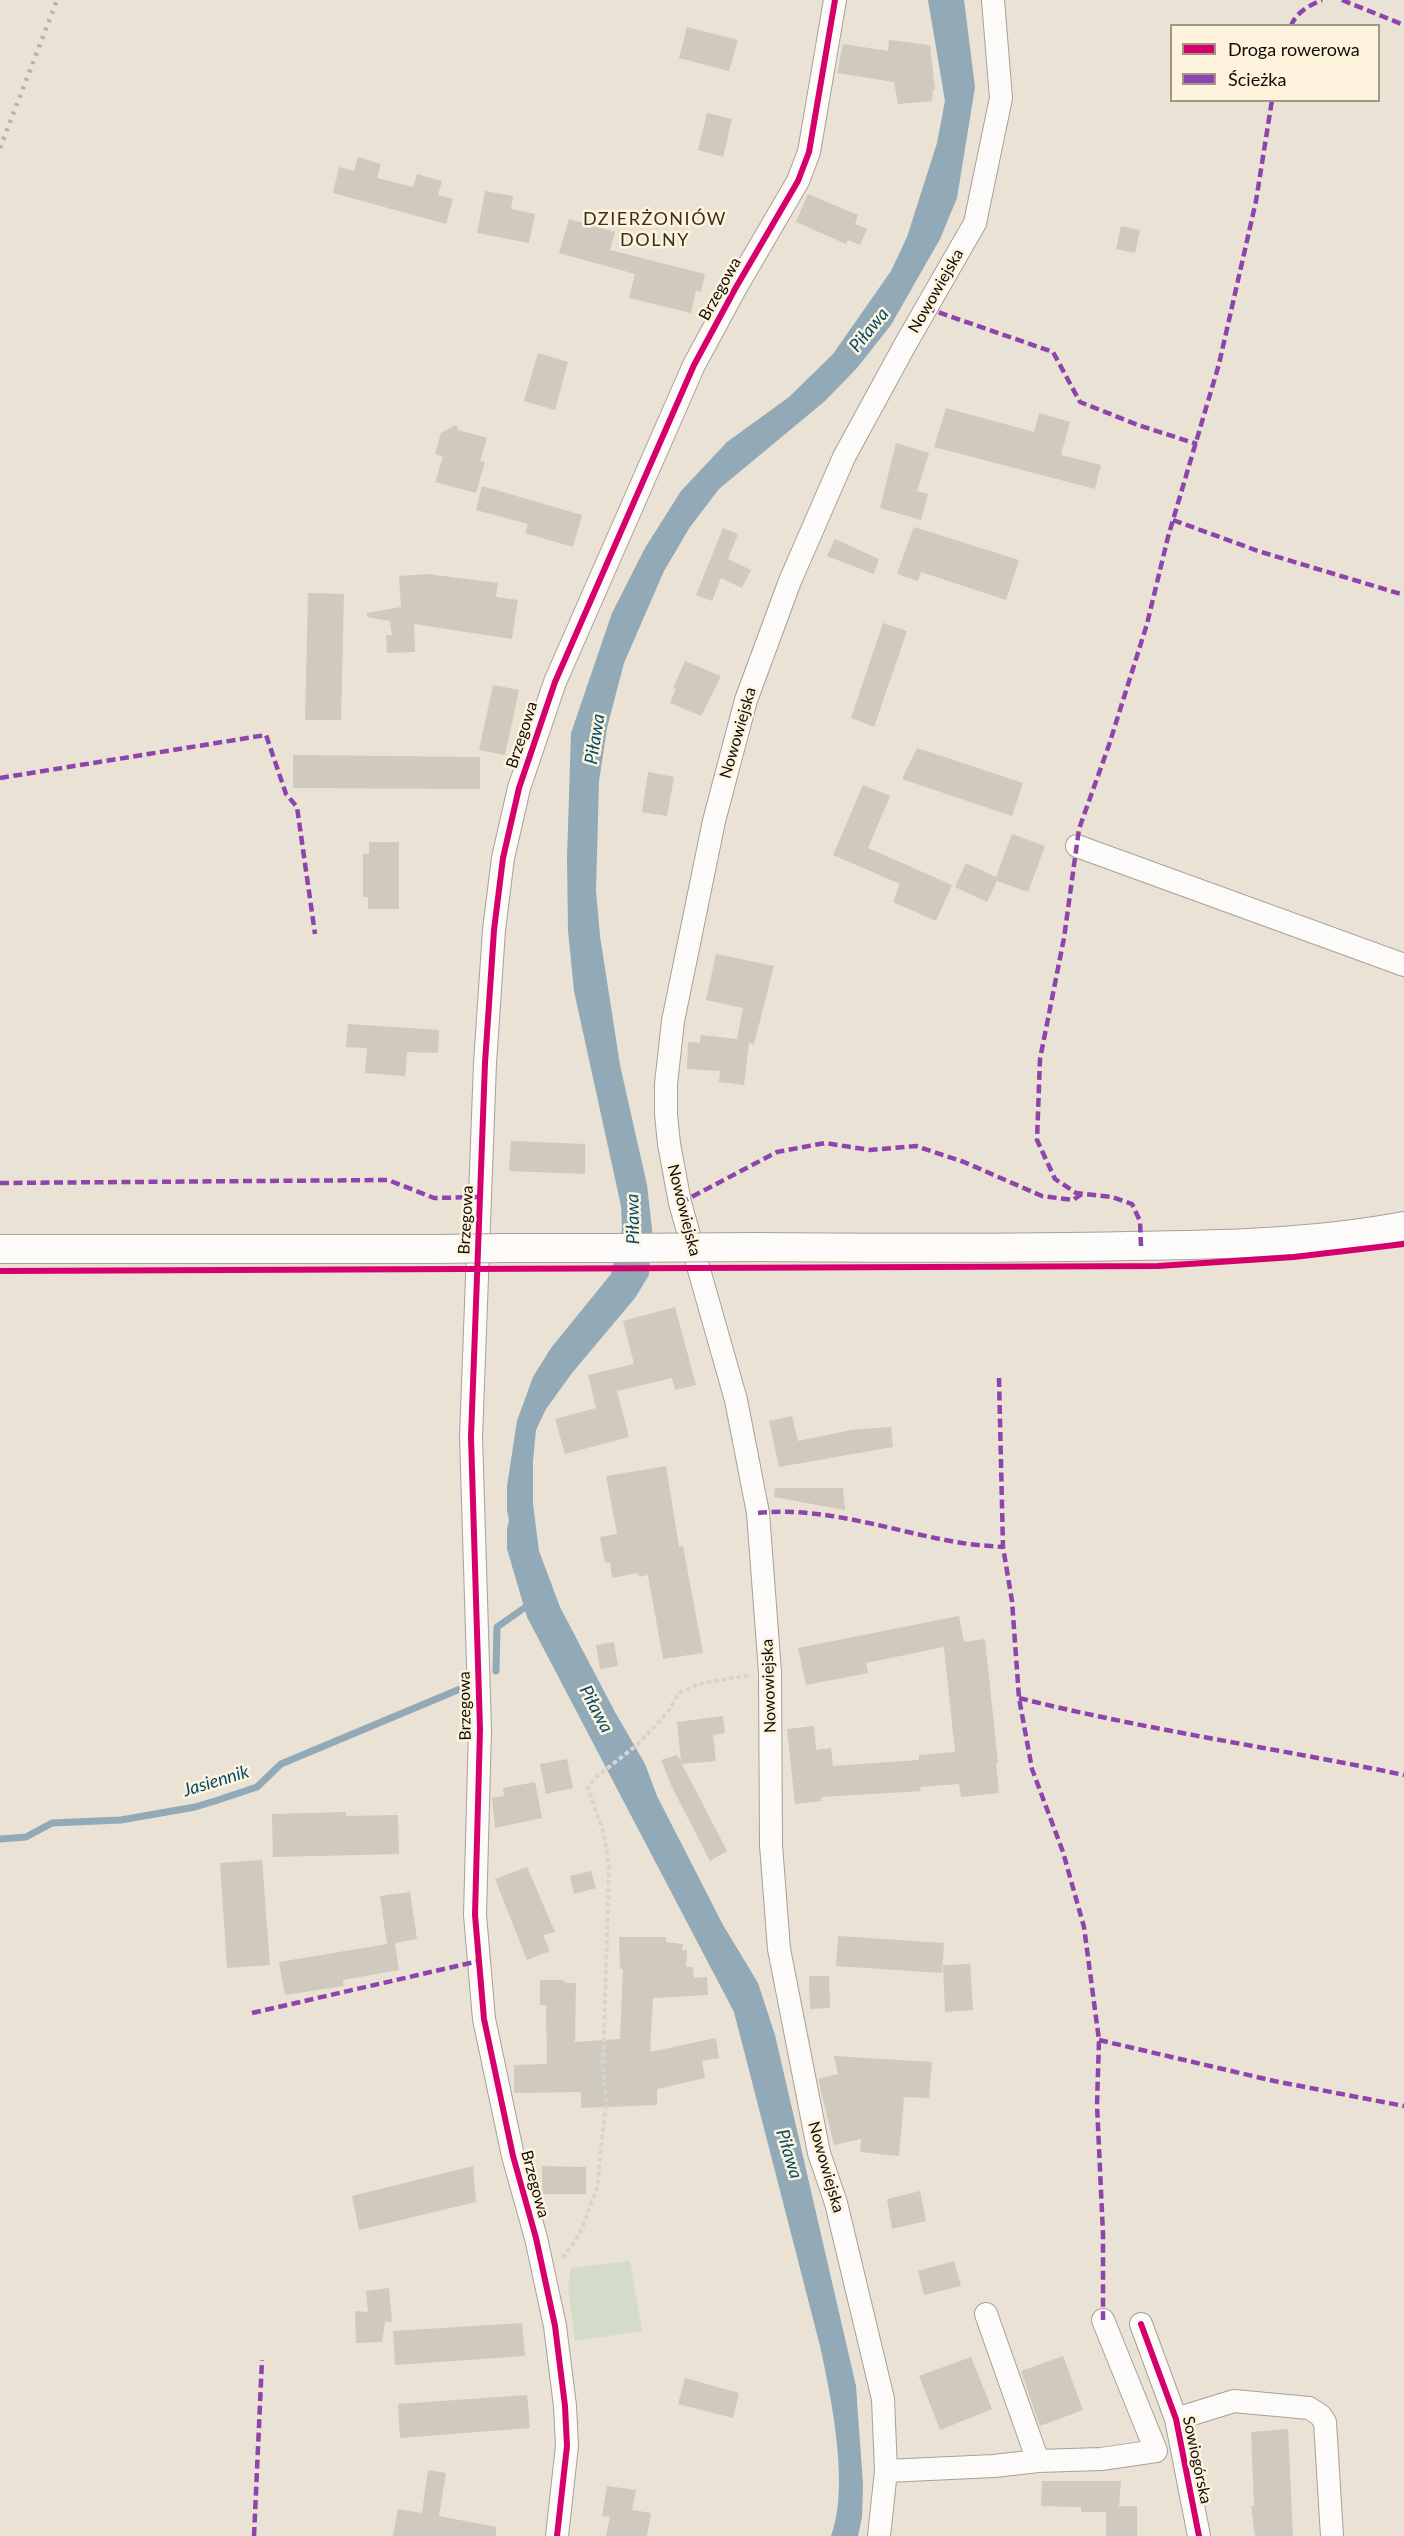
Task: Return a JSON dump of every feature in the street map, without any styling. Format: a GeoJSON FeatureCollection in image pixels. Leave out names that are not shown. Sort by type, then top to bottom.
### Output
{"type":"FeatureCollection","features":[{"type":"Feature","properties":{"kind":"main road"},"geometry":{"type":"LineString","coordinates":[[0,1250],[758,1247],[980,1249],[1163,1246],[1262,1242],[1371,1232],[1404,1226]]}},
{"type":"Feature","properties":{"kind":"street","name":"Brzegowa"},"geometry":{"type":"LineString","coordinates":[[557,2536],[567,2446],[565,2406],[555,2326],[513,2156],[486,2030],[475,1915],[480,1729],[471,1437],[485,1063],[494,930],[503,858],[519,788],[555,682],[694,365],[798,181],[809,152],[835,0]]}},
{"type":"Feature","properties":{"kind":"street","name":"Nowowiejska"},"geometry":{"type":"LineString","coordinates":[[879,2536],[886,2471],[883,2399],[837,2203],[819,2152],[779,1949],[771,1845],[770,1672],[758,1513],[736,1400],[680,1203],[669,1144],[666,1084],[673,1021],[732,746],[768,638],[790,581],[844,458],[904,345],[975,223],[1001,98],[993,0]]}},
{"type":"Feature","properties":{"kind":"street"},"geometry":{"type":"LineString","coordinates":[[1077,846],[1404,965]]}},
{"type":"Feature","properties":{"kind":"street"},"geometry":{"type":"LineString","coordinates":[[986,2314],[1038,2461]]}},
{"type":"Feature","properties":{"kind":"street"},"geometry":{"type":"LineString","coordinates":[[1103,2320],[1156,2451]]}},
{"type":"Feature","properties":{"kind":"street","name":"Sowiogórska"},"geometry":{"type":"LineString","coordinates":[[1140,2324],[1176,2419],[1199,2536]]}},
{"type":"Feature","properties":{"kind":"street"},"geometry":{"type":"LineString","coordinates":[[1176,2419],[1234,2402],[1309,2408],[1320,2415],[1324,2422],[1332,2536]]}},
{"type":"Feature","properties":{"kind":"street"},"geometry":{"type":"LineString","coordinates":[[886,2471],[1101,2459],[1183,2446]]}},
{"type":"Feature","properties":{"kind":"path"},"geometry":{"type":"LineString","coordinates":[[543,2270],[560,2263],[579,2235],[597,2190],[606,2102],[603,2067],[609,1868],[604,1834],[588,1788],[605,1769],[637,1745],[668,1712],[679,1693],[699,1684],[770,1672]]}},
{"type":"Feature","properties":{"kind":"green space"},"geometry":{"type":"Polygon","coordinates":[[[630,2261],[642,2331],[575,2341],[568,2288],[571,2268],[630,2261]]]}},
{"type":"Feature","properties":{"kind":"water","name":"Piława"},"geometry":{"type":"Polygon","coordinates":[[[928,0],[964,0],[975,87],[957,198],[940,239],[891,325],[857,368],[825,401],[719,489],[690,527],[664,571],[624,663],[607,728],[599,781],[596,891],[600,936],[620,1065],[647,1185],[652,1229],[649,1275],[635,1298],[572,1373],[546,1409],[536,1430],[533,1461],[533,1504],[539,1551],[560,1607],[645,1764],[657,1796],[723,1925],[758,1983],[775,2035],[856,2386],[863,2485],[862,2517],[858,2536],[831,2536],[839,2493],[839,2468],[829,2390],[820,2346],[734,2012],[527,1617],[507,1549],[509,1520],[507,1486],[517,1421],[533,1377],[551,1348],[611,1274],[622,1229],[621,1206],[574,991],[568,930],[567,858],[571,733],[612,613],[645,548],[681,491],[727,442],[789,397],[833,354],[891,271],[907,237],[937,143],[945,101],[928,0]]]}},
{"type":"Feature","properties":{"kind":"building"},"geometry":{"type":"Polygon","coordinates":[[[687,27],[738,40],[729,71],[679,58],[687,27]]]}},
{"type":"Feature","properties":{"kind":"building"},"geometry":{"type":"Polygon","coordinates":[[[889,40],[930,45],[935,90],[933,90],[932,101],[898,104],[894,82],[837,73],[843,44],[888,51],[889,40]]]}},
{"type":"Feature","properties":{"kind":"building"},"geometry":{"type":"Polygon","coordinates":[[[707,113],[732,119],[723,157],[698,150],[707,113]]]}},
{"type":"Feature","properties":{"kind":"building"},"geometry":{"type":"Polygon","coordinates":[[[358,157],[381,164],[377,178],[413,187],[417,174],[442,181],[438,195],[453,199],[446,224],[333,193],[339,167],[354,171],[358,157]]]}},
{"type":"Feature","properties":{"kind":"building"},"geometry":{"type":"Polygon","coordinates":[[[485,191],[513,196],[511,209],[535,214],[529,243],[477,233],[485,191]]]}},
{"type":"Feature","properties":{"kind":"building"},"geometry":{"type":"Polygon","coordinates":[[[808,194],[858,215],[855,224],[867,229],[860,245],[848,240],[846,244],[796,222],[808,194]]]}},
{"type":"Feature","properties":{"kind":"building"},"geometry":{"type":"Polygon","coordinates":[[[569,219],[615,232],[610,250],[705,274],[701,292],[696,291],[691,313],[629,298],[635,274],[559,253],[569,219]]]}},
{"type":"Feature","properties":{"kind":"building"},"geometry":{"type":"Polygon","coordinates":[[[1121,226],[1140,230],[1135,253],[1116,249],[1121,226]]]}},
{"type":"Feature","properties":{"kind":"building"},"geometry":{"type":"Polygon","coordinates":[[[538,353],[568,362],[555,410],[524,401],[538,353]]]}},
{"type":"Feature","properties":{"kind":"building"},"geometry":{"type":"Polygon","coordinates":[[[946,408],[1034,432],[1039,413],[1070,422],[1061,455],[1101,465],[1095,489],[934,447],[946,408]]]}},
{"type":"Feature","properties":{"kind":"building"},"geometry":{"type":"Polygon","coordinates":[[[456,425],[458,430],[487,438],[480,461],[485,462],[476,493],[435,482],[443,457],[435,454],[441,433],[456,425]]]}},
{"type":"Feature","properties":{"kind":"building"},"geometry":{"type":"Polygon","coordinates":[[[896,443],[929,453],[917,491],[928,494],[921,520],[880,508],[896,443]]]}},
{"type":"Feature","properties":{"kind":"building"},"geometry":{"type":"Polygon","coordinates":[[[482,486],[582,515],[573,547],[525,533],[528,524],[476,510],[482,486]]]}},
{"type":"Feature","properties":{"kind":"building"},"geometry":{"type":"Polygon","coordinates":[[[914,527],[1019,560],[1006,600],[921,572],[918,581],[897,574],[914,527]]]}},
{"type":"Feature","properties":{"kind":"building"},"geometry":{"type":"Polygon","coordinates":[[[723,528],[738,534],[728,559],[751,570],[742,588],[721,578],[712,601],[696,595],[723,528]]]}},
{"type":"Feature","properties":{"kind":"building"},"geometry":{"type":"Polygon","coordinates":[[[835,539],[879,559],[874,574],[827,556],[835,539]]]}},
{"type":"Feature","properties":{"kind":"building"},"geometry":{"type":"Polygon","coordinates":[[[427,574],[498,583],[496,597],[518,600],[512,639],[414,624],[415,652],[387,653],[386,635],[392,635],[390,621],[367,617],[367,613],[401,607],[399,576],[427,574]]]}},
{"type":"Feature","properties":{"kind":"building"},"geometry":{"type":"Polygon","coordinates":[[[308,593],[344,594],[341,720],[305,720],[308,593]]]}},
{"type":"Feature","properties":{"kind":"building"},"geometry":{"type":"Polygon","coordinates":[[[883,623],[907,631],[874,727],[851,718],[883,623]]]}},
{"type":"Feature","properties":{"kind":"building"},"geometry":{"type":"Polygon","coordinates":[[[685,661],[721,676],[701,716],[670,703],[676,689],[673,688],[685,661]]]}},
{"type":"Feature","properties":{"kind":"building"},"geometry":{"type":"Polygon","coordinates":[[[493,685],[519,690],[505,755],[479,750],[493,685]]]}},
{"type":"Feature","properties":{"kind":"building"},"geometry":{"type":"Polygon","coordinates":[[[917,748],[1023,783],[1012,816],[902,779],[917,748]]]}},
{"type":"Feature","properties":{"kind":"building"},"geometry":{"type":"Polygon","coordinates":[[[293,755],[480,757],[480,789],[293,788],[293,755]]]}},
{"type":"Feature","properties":{"kind":"building"},"geometry":{"type":"Polygon","coordinates":[[[648,772],[674,777],[667,816],[642,812],[648,772]]]}},
{"type":"Feature","properties":{"kind":"building"},"geometry":{"type":"Polygon","coordinates":[[[863,785],[890,796],[868,848],[952,885],[936,921],[893,902],[900,884],[833,855],[863,785]]]}},
{"type":"Feature","properties":{"kind":"building"},"geometry":{"type":"Polygon","coordinates":[[[1012,834],[1045,846],[1028,892],[997,881],[987,902],[955,887],[966,863],[996,877],[1012,834]]]}},
{"type":"Feature","properties":{"kind":"building"},"geometry":{"type":"Polygon","coordinates":[[[369,842],[399,842],[399,909],[368,909],[368,897],[363,897],[363,854],[369,854],[369,842]]]}},
{"type":"Feature","properties":{"kind":"building"},"geometry":{"type":"Polygon","coordinates":[[[716,954],[774,966],[754,1044],[749,1043],[744,1085],[719,1082],[720,1071],[687,1069],[688,1042],[700,1043],[701,1035],[737,1039],[743,1008],[706,1000],[716,954]]]}},
{"type":"Feature","properties":{"kind":"building"},"geometry":{"type":"Polygon","coordinates":[[[348,1024],[439,1030],[438,1053],[407,1052],[405,1076],[365,1073],[367,1048],[346,1047],[348,1024]]]}},
{"type":"Feature","properties":{"kind":"building"},"geometry":{"type":"Polygon","coordinates":[[[511,1141],[585,1144],[585,1174],[509,1171],[511,1141]]]}},
{"type":"Feature","properties":{"kind":"building"},"geometry":{"type":"Polygon","coordinates":[[[675,1307],[696,1385],[675,1390],[672,1378],[617,1391],[629,1437],[565,1454],[555,1419],[596,1408],[588,1375],[634,1364],[623,1321],[675,1307]]]}},
{"type":"Feature","properties":{"kind":"building"},"geometry":{"type":"Polygon","coordinates":[[[792,1416],[798,1441],[851,1430],[891,1427],[893,1447],[779,1467],[769,1421],[792,1416]]]}},
{"type":"Feature","properties":{"kind":"building"},"geometry":{"type":"Polygon","coordinates":[[[666,1466],[679,1547],[683,1546],[703,1653],[663,1659],[648,1575],[639,1577],[638,1573],[612,1578],[610,1562],[605,1563],[600,1537],[617,1534],[606,1476],[666,1466]]]}},
{"type":"Feature","properties":{"kind":"building"},"geometry":{"type":"Polygon","coordinates":[[[775,1488],[843,1488],[845,1510],[774,1497],[775,1488]]]}},
{"type":"Feature","properties":{"kind":"building"},"geometry":{"type":"Polygon","coordinates":[[[959,1616],[964,1642],[985,1639],[999,1793],[961,1797],[959,1784],[920,1787],[921,1791],[821,1797],[822,1801],[795,1804],[787,1729],[814,1726],[816,1750],[831,1748],[833,1766],[919,1760],[919,1755],[955,1752],[944,1647],[866,1663],[868,1673],[806,1685],[798,1648],[959,1616]]]}},
{"type":"Feature","properties":{"kind":"building"},"geometry":{"type":"Polygon","coordinates":[[[614,1642],[618,1666],[600,1669],[596,1645],[614,1642]]]}},
{"type":"Feature","properties":{"kind":"building"},"geometry":{"type":"Polygon","coordinates":[[[723,1716],[725,1733],[713,1735],[716,1761],[682,1764],[727,1851],[710,1861],[672,1787],[661,1760],[677,1755],[681,1761],[677,1722],[723,1716]]]}},
{"type":"Feature","properties":{"kind":"building"},"geometry":{"type":"Polygon","coordinates":[[[567,1759],[573,1788],[546,1794],[540,1764],[567,1759]]]}},
{"type":"Feature","properties":{"kind":"building"},"geometry":{"type":"Polygon","coordinates":[[[535,1782],[542,1818],[495,1828],[492,1798],[504,1796],[503,1788],[535,1782]]]}},
{"type":"Feature","properties":{"kind":"building"},"geometry":{"type":"Polygon","coordinates":[[[346,1812],[346,1816],[398,1815],[399,1854],[273,1857],[272,1814],[346,1812]]]}},
{"type":"Feature","properties":{"kind":"building"},"geometry":{"type":"Polygon","coordinates":[[[262,1860],[270,1965],[227,1968],[220,1863],[262,1860]]]}},
{"type":"Feature","properties":{"kind":"building"},"geometry":{"type":"Polygon","coordinates":[[[527,1867],[555,1932],[543,1935],[550,1951],[527,1960],[495,1879],[527,1867]]]}},
{"type":"Feature","properties":{"kind":"building"},"geometry":{"type":"Polygon","coordinates":[[[591,1871],[596,1888],[574,1894],[570,1876],[591,1871]]]}},
{"type":"Feature","properties":{"kind":"building"},"geometry":{"type":"Polygon","coordinates":[[[410,1892],[417,1939],[395,1943],[399,1970],[343,1980],[344,1986],[285,1995],[279,1962],[387,1944],[380,1896],[410,1892]]]}},
{"type":"Feature","properties":{"kind":"building"},"geometry":{"type":"Polygon","coordinates":[[[838,1936],[944,1943],[942,1973],[836,1966],[838,1936]]]}},
{"type":"Feature","properties":{"kind":"building"},"geometry":{"type":"Polygon","coordinates":[[[619,1937],[666,1937],[666,1942],[683,1944],[682,1950],[687,1950],[686,1967],[693,1967],[694,1978],[707,1977],[708,1995],[653,1998],[650,2052],[716,2038],[719,2058],[702,2061],[705,2078],[657,2089],[657,2105],[581,2108],[581,2092],[514,2093],[514,2065],[547,2064],[546,2005],[540,2005],[540,1980],[563,1980],[566,1983],[576,1983],[575,2042],[620,2039],[623,1969],[620,1969],[619,1937]]]}},
{"type":"Feature","properties":{"kind":"building"},"geometry":{"type":"Polygon","coordinates":[[[970,1964],[973,2010],[945,2012],[943,1965],[970,1964]]]}},
{"type":"Feature","properties":{"kind":"building"},"geometry":{"type":"Polygon","coordinates":[[[809,1976],[829,1976],[830,2008],[810,2009],[809,1976]]]}},
{"type":"Feature","properties":{"kind":"building"},"geometry":{"type":"Polygon","coordinates":[[[834,2056],[932,2062],[929,2098],[904,2097],[899,2156],[860,2152],[861,2139],[834,2145],[818,2079],[838,2074],[834,2056]]]}},
{"type":"Feature","properties":{"kind":"building"},"geometry":{"type":"Polygon","coordinates":[[[473,2166],[476,2202],[359,2230],[352,2196],[473,2166]]]}},
{"type":"Feature","properties":{"kind":"building"},"geometry":{"type":"Polygon","coordinates":[[[542,2166],[586,2167],[586,2194],[542,2194],[542,2166]]]}},
{"type":"Feature","properties":{"kind":"building"},"geometry":{"type":"Polygon","coordinates":[[[920,2191],[926,2221],[892,2229],[887,2199],[920,2191]]]}},
{"type":"Feature","properties":{"kind":"building"},"geometry":{"type":"Polygon","coordinates":[[[954,2261],[961,2286],[924,2295],[918,2271],[954,2261]]]}},
{"type":"Feature","properties":{"kind":"building"},"geometry":{"type":"Polygon","coordinates":[[[389,2288],[392,2322],[385,2322],[382,2342],[356,2343],[355,2311],[368,2312],[366,2291],[389,2288]]]}},
{"type":"Feature","properties":{"kind":"building"},"geometry":{"type":"Polygon","coordinates":[[[522,2323],[525,2356],[395,2365],[393,2331],[522,2323]]]}},
{"type":"Feature","properties":{"kind":"building"},"geometry":{"type":"Polygon","coordinates":[[[1063,2356],[1083,2410],[1040,2426],[1021,2371],[1063,2356]]]}},
{"type":"Feature","properties":{"kind":"building"},"geometry":{"type":"Polygon","coordinates":[[[971,2357],[992,2409],[940,2430],[919,2376],[971,2357]]]}},
{"type":"Feature","properties":{"kind":"building"},"geometry":{"type":"Polygon","coordinates":[[[685,2378],[739,2393],[733,2418],[678,2404],[685,2378]]]}},
{"type":"Feature","properties":{"kind":"building"},"geometry":{"type":"Polygon","coordinates":[[[527,2395],[530,2428],[400,2438],[398,2404],[527,2395]]]}},
{"type":"Feature","properties":{"kind":"building"},"geometry":{"type":"Polygon","coordinates":[[[1288,2429],[1293,2536],[1255,2536],[1251,2506],[1254,2506],[1251,2432],[1288,2429]]]}},
{"type":"Feature","properties":{"kind":"building"},"geometry":{"type":"Polygon","coordinates":[[[428,2470],[446,2473],[439,2516],[496,2527],[496,2536],[393,2536],[398,2509],[422,2513],[428,2470]]]}},
{"type":"Feature","properties":{"kind":"building"},"geometry":{"type":"Polygon","coordinates":[[[1042,2481],[1121,2481],[1119,2506],[1137,2506],[1137,2536],[1106,2536],[1106,2512],[1081,2512],[1081,2507],[1041,2506],[1042,2481]]]}},
{"type":"Feature","properties":{"kind":"building"},"geometry":{"type":"Polygon","coordinates":[[[607,2486],[636,2490],[632,2510],[651,2513],[647,2536],[606,2536],[610,2517],[602,2516],[607,2486]]]}},
{"type":"Feature","properties":{"kind":"waterway","name":"Jasiennik"},"geometry":{"type":"LineString","coordinates":[[496,1671],[497,1627],[530,1604]]}},
{"type":"Feature","properties":{"kind":"waterway","name":"Jasiennik"},"geometry":{"type":"LineString","coordinates":[[0,1839],[26,1837],[52,1823],[121,1820],[195,1807],[215,1801],[257,1787],[281,1764],[460,1689]]}},
{"type":"Feature","properties":{"kind":"railway"},"geometry":{"type":"LineString","coordinates":[[0,148],[57,0]]}},
{"type":"Feature","properties":{"kind":"marked path"},"geometry":{"type":"LineString","coordinates":[[1292,24],[1300,13],[1322,0]]}},
{"type":"Feature","properties":{"kind":"marked path"},"geometry":{"type":"LineString","coordinates":[[1342,0],[1404,25]]}},
{"type":"Feature","properties":{"kind":"marked path"},"geometry":{"type":"LineString","coordinates":[[1141,1246],[1140,1221],[1132,1204],[1112,1197],[1076,1193],[1055,1179],[1037,1140],[1040,1059],[1064,938],[1079,829],[1109,745],[1147,624],[1168,537],[1219,364],[1256,201],[1272,102]]}},
{"type":"Feature","properties":{"kind":"marked path"},"geometry":{"type":"LineString","coordinates":[[926,308],[1053,352],[1080,402],[1138,425],[1197,444]]}},
{"type":"Feature","properties":{"kind":"marked path"},"geometry":{"type":"LineString","coordinates":[[1173,520],[1258,551],[1404,595]]}},
{"type":"Feature","properties":{"kind":"marked path"},"geometry":{"type":"LineString","coordinates":[[0,778],[266,735],[286,794],[297,807],[315,934]]}},
{"type":"Feature","properties":{"kind":"marked path"},"geometry":{"type":"LineString","coordinates":[[680,1203],[777,1152],[825,1143],[870,1150],[916,1146],[964,1162],[1042,1196],[1073,1200],[1082,1194]]}},
{"type":"Feature","properties":{"kind":"marked path"},"geometry":{"type":"LineString","coordinates":[[0,1183],[388,1180],[434,1198],[481,1197]]}},
{"type":"Feature","properties":{"kind":"marked path"},"geometry":{"type":"LineString","coordinates":[[999,1378],[1003,1547],[1012,1601],[1019,1698],[1032,1769],[1063,1852],[1084,1927],[1099,2040],[1097,2105],[1103,2234],[1103,2320]]}},
{"type":"Feature","properties":{"kind":"marked path"},"geometry":{"type":"LineString","coordinates":[[758,1513],[809,1513],[860,1521],[962,1543],[1003,1547]]}},
{"type":"Feature","properties":{"kind":"marked path"},"geometry":{"type":"LineString","coordinates":[[1019,1698],[1115,1720],[1404,1775]]}},
{"type":"Feature","properties":{"kind":"marked path"},"geometry":{"type":"LineString","coordinates":[[252,2013],[479,1961]]}},
{"type":"Feature","properties":{"kind":"marked path"},"geometry":{"type":"LineString","coordinates":[[1099,2040],[1274,2081],[1404,2106]]}},
{"type":"Feature","properties":{"kind":"marked path"},"geometry":{"type":"LineString","coordinates":[[254,2536],[262,2360]]}},
{"type":"Feature","properties":{"kind":"cycle path"},"geometry":{"type":"LineString","coordinates":[[557,2536],[567,2446],[565,2406],[555,2326],[536,2238],[513,2156],[484,2019],[475,1915],[480,1729],[471,1437],[485,1063],[494,930],[503,858],[519,788],[555,682],[694,365],[798,181],[809,152],[835,0]]}},
{"type":"Feature","properties":{"kind":"cycle path"},"geometry":{"type":"LineString","coordinates":[[0,1271],[1158,1266],[1294,1257],[1404,1244]]}},
{"type":"Feature","properties":{"kind":"cycle path"},"geometry":{"type":"LineString","coordinates":[[1141,2324],[1176,2419],[1199,2536]]}},
{"type":"Feature","properties":{"kind":"district","name":"DZIERŻONIÓW DOLNY"},"geometry":{"type":"Point","coordinates":[655,229]}}]}
